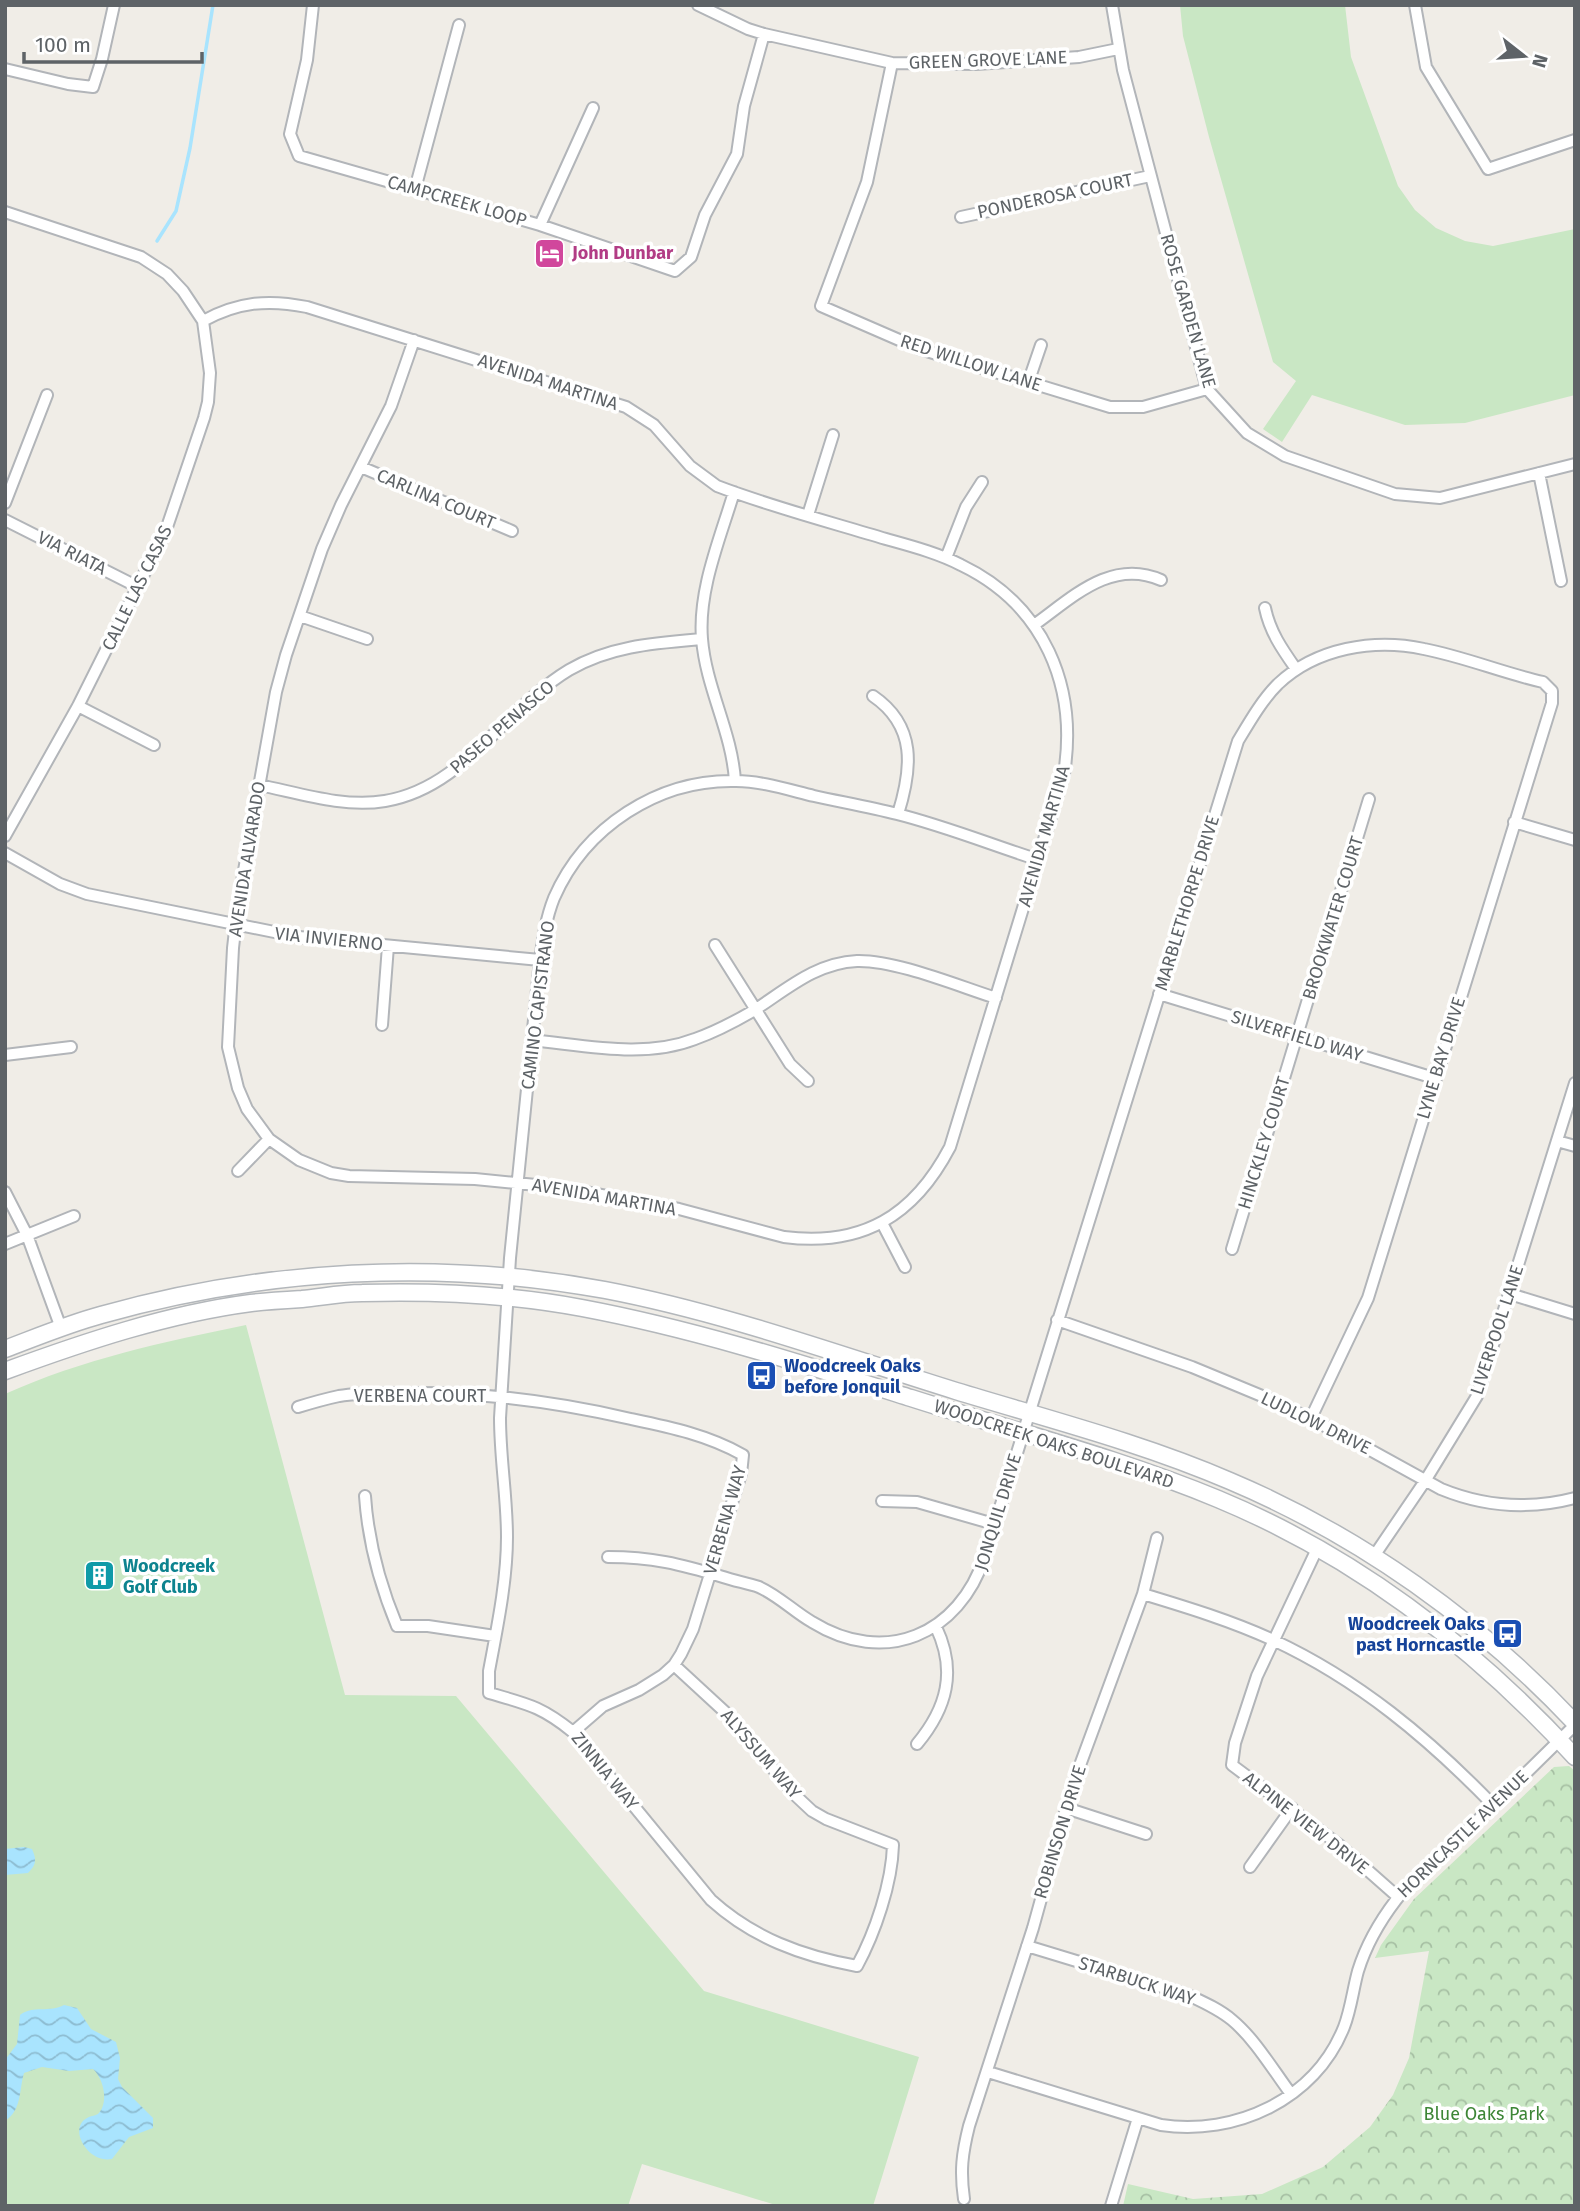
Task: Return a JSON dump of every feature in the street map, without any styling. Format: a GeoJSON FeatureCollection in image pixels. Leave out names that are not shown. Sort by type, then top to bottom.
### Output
{"type":"FeatureCollection","features":[{"type":"Feature","properties":{"kind":"main road","name":"WOODCREEK OAKS BOULEVARD"},"geometry":{"type":"LineString","coordinates":[[5,1349],[97,1316],[189,1294],[244,1284],[358,1273],[421,1272],[509,1277],[607,1291],[690,1310],[1029,1411],[1166,1456],[1268,1498],[1374,1556],[1462,1619],[1532,1681],[1575,1724]]}},
{"type":"Feature","properties":{"kind":"main road","name":"WOODCREEK OAKS BOULEVARD"},"geometry":{"type":"LineString","coordinates":[[5,1371],[68,1348],[156,1323],[250,1303],[358,1293],[412,1293],[579,1307],[680,1329],[1023,1432],[1153,1474],[1220,1500],[1317,1549],[1401,1601],[1454,1641],[1542,1721],[1575,1756]]}},
{"type":"Feature","properties":{"kind":"main road"},"geometry":{"type":"LineString","coordinates":[[61,1328],[68,1348]]}},
{"type":"Feature","properties":{"kind":"street"},"geometry":{"type":"LineString","coordinates":[[5,69],[93,87],[114,5]]}},
{"type":"Feature","properties":{"kind":"street","name":"CAMPCREEK LOOP"},"geometry":{"type":"LineString","coordinates":[[313,5],[307,60],[290,134],[299,156],[540,225],[675,271],[691,257],[705,215],[737,154],[744,106],[764,34]]}},
{"type":"Feature","properties":{"kind":"street","name":"GREEN GROVE LANE"},"geometry":{"type":"LineString","coordinates":[[698,5],[764,34],[892,63],[976,64],[1079,57],[1118,49]]}},
{"type":"Feature","properties":{"kind":"street","name":"ROSE GARDEN LANE"},"geometry":{"type":"LineString","coordinates":[[1112,5],[1118,49],[1207,389],[1247,433],[1285,456],[1395,494],[1440,498],[1575,464]]}},
{"type":"Feature","properties":{"kind":"street"},"geometry":{"type":"LineString","coordinates":[[1415,5],[1426,67],[1488,169],[1575,140]]}},
{"type":"Feature","properties":{"kind":"street"},"geometry":{"type":"LineString","coordinates":[[415,189],[459,25]]}},
{"type":"Feature","properties":{"kind":"street","name":"RED WILLOW LANE"},"geometry":{"type":"LineString","coordinates":[[892,63],[867,182],[821,306],[920,349],[1110,407],[1143,407],[1207,389]]}},
{"type":"Feature","properties":{"kind":"street"},"geometry":{"type":"LineString","coordinates":[[540,225],[593,108]]}},
{"type":"Feature","properties":{"kind":"street","name":"PONDEROSA COURT"},"geometry":{"type":"LineString","coordinates":[[961,217],[1150,176]]}},
{"type":"Feature","properties":{"kind":"street"},"geometry":{"type":"LineString","coordinates":[[5,212],[141,257],[167,274],[203,321]]}},
{"type":"Feature","properties":{"kind":"street","name":"AVENIDA MARTINA"},"geometry":{"type":"LineString","coordinates":[[203,321],[240,305],[272,301],[307,307],[626,407],[654,425],[703,477],[734,492],[946,558],[963,566],[998,589],[1024,612],[1044,639],[1060,679],[1068,727],[1064,774],[1039,860],[950,1147],[923,1189],[900,1211],[882,1223],[842,1237],[807,1240],[784,1237],[639,1200],[517,1182]]}},
{"type":"Feature","properties":{"kind":"street","name":"CALLE LAS CASAS"},"geometry":{"type":"LineString","coordinates":[[5,836],[78,705],[176,505],[208,402],[209,373],[203,321]]}},
{"type":"Feature","properties":{"kind":"street","name":"AVENIDA ALVARADO"},"geometry":{"type":"LineString","coordinates":[[414,340],[391,405],[322,549],[285,655],[276,692],[235,925],[228,1047],[237,1088],[252,1117],[270,1139],[299,1160],[323,1170],[349,1176],[517,1182]]}},
{"type":"Feature","properties":{"kind":"street"},"geometry":{"type":"LineString","coordinates":[[1028,383],[1041,345]]}},
{"type":"Feature","properties":{"kind":"street"},"geometry":{"type":"LineString","coordinates":[[5,503],[47,395]]}},
{"type":"Feature","properties":{"kind":"street"},"geometry":{"type":"LineString","coordinates":[[808,515],[833,435]]}},
{"type":"Feature","properties":{"kind":"street","name":"CARLINA COURT"},"geometry":{"type":"LineString","coordinates":[[360,467],[512,531]]}},
{"type":"Feature","properties":{"kind":"street"},"geometry":{"type":"LineString","coordinates":[[1538,473],[1561,581]]}},
{"type":"Feature","properties":{"kind":"street"},"geometry":{"type":"LineString","coordinates":[[946,558],[966,507],[982,482]]}},
{"type":"Feature","properties":{"kind":"street"},"geometry":{"type":"LineString","coordinates":[[734,492],[710,568],[704,601],[702,639],[708,670],[731,746],[736,781]]}},
{"type":"Feature","properties":{"kind":"street","name":"VIA RIATA"},"geometry":{"type":"LineString","coordinates":[[5,520],[138,587]]}},
{"type":"Feature","properties":{"kind":"street"},"geometry":{"type":"LineString","coordinates":[[1034,625],[1106,577],[1132,572],[1161,580]]}},
{"type":"Feature","properties":{"kind":"street"},"geometry":{"type":"LineString","coordinates":[[1265,608],[1277,642],[1296,669]]}},
{"type":"Feature","properties":{"kind":"street"},"geometry":{"type":"LineString","coordinates":[[300,616],[367,639]]}},
{"type":"Feature","properties":{"kind":"street","name":"PASEO PENASCO"},"geometry":{"type":"LineString","coordinates":[[259,785],[353,803],[384,801],[409,795],[452,772],[540,692],[568,671],[599,655],[626,648],[702,639]]}},
{"type":"Feature","properties":{"kind":"street","name":"MARBLETHORPE DRIVE"},"geometry":{"type":"LineString","coordinates":[[1029,1411],[1238,741],[1262,703],[1296,669],[1316,659],[1358,646],[1378,644],[1442,653],[1543,682],[1552,691]]}},
{"type":"Feature","properties":{"kind":"street","name":"LYNE BAY DRIVE"},"geometry":{"type":"LineString","coordinates":[[1311,1418],[1368,1297],[1552,703],[1552,691]]}},
{"type":"Feature","properties":{"kind":"street"},"geometry":{"type":"LineString","coordinates":[[873,696],[895,716],[905,738],[909,763],[907,787],[898,814]]}},
{"type":"Feature","properties":{"kind":"street"},"geometry":{"type":"LineString","coordinates":[[78,705],[154,745]]}},
{"type":"Feature","properties":{"kind":"street","name":"CAMINO CAPISTRANO"},"geometry":{"type":"LineString","coordinates":[[507,1300],[544,929],[554,900],[570,869],[594,838],[613,822],[654,797],[691,786],[736,781],[772,786],[898,814],[1039,860]]}},
{"type":"Feature","properties":{"kind":"street","name":"BROOKWATER COURT"},"geometry":{"type":"LineString","coordinates":[[1297,1036],[1369,799]]}},
{"type":"Feature","properties":{"kind":"street"},"geometry":{"type":"LineString","coordinates":[[1514,822],[1575,840]]}},
{"type":"Feature","properties":{"kind":"street","name":"VIA INVIERNO"},"geometry":{"type":"LineString","coordinates":[[5,853],[60,884],[87,894],[235,925],[299,937],[540,960]]}},
{"type":"Feature","properties":{"kind":"street"},"geometry":{"type":"LineString","coordinates":[[715,945],[790,1063],[808,1081]]}},
{"type":"Feature","properties":{"kind":"street"},"geometry":{"type":"LineString","coordinates":[[382,1025],[388,946]]}},
{"type":"Feature","properties":{"kind":"street"},"geometry":{"type":"LineString","coordinates":[[531,1040],[622,1049],[660,1048],[692,1041],[754,1010],[812,972],[858,961],[908,970],[996,998]]}},
{"type":"Feature","properties":{"kind":"street","name":"SILVERFIELD WAY"},"geometry":{"type":"LineString","coordinates":[[1158,994],[1434,1078]]}},
{"type":"Feature","properties":{"kind":"street","name":"HINCKLEY COURT"},"geometry":{"type":"LineString","coordinates":[[1232,1249],[1297,1036]]}},
{"type":"Feature","properties":{"kind":"street"},"geometry":{"type":"LineString","coordinates":[[5,1055],[71,1048]]}},
{"type":"Feature","properties":{"kind":"street","name":"LIVERPOOL LANE"},"geometry":{"type":"LineString","coordinates":[[1374,1556],[1426,1481],[1477,1396],[1575,1083]]}},
{"type":"Feature","properties":{"kind":"street"},"geometry":{"type":"LineString","coordinates":[[238,1171],[270,1139]]}},
{"type":"Feature","properties":{"kind":"street"},"geometry":{"type":"LineString","coordinates":[[1557,1140],[1575,1146]]}},
{"type":"Feature","properties":{"kind":"street"},"geometry":{"type":"LineString","coordinates":[[5,1192],[27,1235],[61,1328]]}},
{"type":"Feature","properties":{"kind":"street"},"geometry":{"type":"LineString","coordinates":[[5,1244],[74,1216]]}},
{"type":"Feature","properties":{"kind":"street"},"geometry":{"type":"LineString","coordinates":[[882,1223],[905,1267]]}},
{"type":"Feature","properties":{"kind":"street"},"geometry":{"type":"LineString","coordinates":[[1510,1294],[1575,1314]]}},
{"type":"Feature","properties":{"kind":"street","name":"ZINNIA WAY"},"geometry":{"type":"LineString","coordinates":[[507,1300],[500,1443],[506,1496],[507,1541],[489,1671],[489,1693],[547,1711],[573,1731],[711,1900],[733,1921],[779,1944],[838,1963],[857,1966]]}},
{"type":"Feature","properties":{"kind":"street","name":"LUDLOW DRIVE"},"geometry":{"type":"LineString","coordinates":[[1057,1320],[1203,1371],[1311,1418],[1426,1481],[1459,1496],[1500,1505],[1540,1505],[1575,1498]]}},
{"type":"Feature","properties":{"kind":"street","name":"VERBENA COURT"},"geometry":{"type":"LineString","coordinates":[[298,1407],[341,1395],[380,1393],[433,1392],[501,1397]]}},
{"type":"Feature","properties":{"kind":"street","name":"VERBENA WAY"},"geometry":{"type":"LineString","coordinates":[[501,1397],[583,1408],[661,1426],[723,1444],[743,1455],[741,1475],[693,1629],[674,1665],[639,1690],[603,1706],[573,1731]]}},
{"type":"Feature","properties":{"kind":"street","name":"JONQUIL DRIVE"},"geometry":{"type":"LineString","coordinates":[[608,1557],[659,1559],[710,1573],[757,1587],[781,1598],[812,1622],[841,1636],[873,1643],[898,1641],[936,1627],[970,1593],[980,1572],[1029,1411]]}},
{"type":"Feature","properties":{"kind":"street"},"geometry":{"type":"LineString","coordinates":[[365,1496],[370,1537],[388,1605],[397,1626],[428,1626],[495,1636]]}},
{"type":"Feature","properties":{"kind":"street"},"geometry":{"type":"LineString","coordinates":[[882,1501],[918,1502],[994,1524]]}},
{"type":"Feature","properties":{"kind":"street","name":"ROBINSON DRIVE"},"geometry":{"type":"LineString","coordinates":[[964,2199],[960,2173],[962,2152],[1027,1946],[1066,1808],[1143,1594],[1157,1538]]}},
{"type":"Feature","properties":{"kind":"street","name":"ALPINE VIEW DRIVE"},"geometry":{"type":"LineString","coordinates":[[1317,1549],[1273,1640],[1248,1700],[1235,1743],[1232,1765],[1338,1844],[1398,1897]]}},
{"type":"Feature","properties":{"kind":"street"},"geometry":{"type":"LineString","coordinates":[[1143,1594],[1273,1640],[1356,1686],[1399,1717],[1446,1757],[1493,1805]]}},
{"type":"Feature","properties":{"kind":"street"},"geometry":{"type":"LineString","coordinates":[[917,1744],[933,1726],[948,1682],[948,1658],[936,1627]]}},
{"type":"Feature","properties":{"kind":"street","name":"ALYSSUM WAY"},"geometry":{"type":"LineString","coordinates":[[674,1665],[725,1712],[796,1796],[812,1811],[893,1845],[892,1865],[867,1948],[857,1966]]}},
{"type":"Feature","properties":{"kind":"street","name":"HORNCASTLE AVENUE"},"geometry":{"type":"LineString","coordinates":[[988,2072],[1138,2118],[1181,2128],[1222,2124],[1257,2115],[1304,2084],[1330,2054],[1343,2029],[1353,2000],[1358,1971],[1370,1941],[1398,1897],[1575,1724]]}},
{"type":"Feature","properties":{"kind":"street"},"geometry":{"type":"LineString","coordinates":[[1066,1808],[1146,1834]]}},
{"type":"Feature","properties":{"kind":"street"},"geometry":{"type":"LineString","coordinates":[[1250,1867],[1292,1808]]}},
{"type":"Feature","properties":{"kind":"street","name":"STARBUCK WAY"},"geometry":{"type":"LineString","coordinates":[[1027,1946],[1188,1995],[1210,2006],[1233,2020],[1290,2094]]}},
{"type":"Feature","properties":{"kind":"street"},"geometry":{"type":"LineString","coordinates":[[1111,2206],[1138,2118]]}},
{"type":"Feature","properties":{"kind":"green space"},"geometry":{"type":"Polygon","coordinates":[[[1180,5],[1345,5],[1351,57],[1398,186],[1415,210],[1436,228],[1465,241],[1493,246],[1575,229],[1575,395],[1465,423],[1405,425],[1312,395],[1282,442],[1263,429],[1296,381],[1273,362],[1209,137],[1183,36],[1180,5]]]}},
{"type":"Feature","properties":{"kind":"green space"},"geometry":{"type":"Polygon","coordinates":[[[246,1325],[345,1695],[456,1696],[704,1991],[919,2057],[873,2206],[779,2206],[642,2164],[628,2206],[5,2206],[5,1394],[94,1361],[246,1325]]]}},
{"type":"Feature","properties":{"kind":"green space","name":"Blue Oaks Park"},"geometry":{"type":"Polygon","coordinates":[[[1569,1766],[1575,1771],[1575,2206],[1123,2206],[1128,2184],[1193,2199],[1262,2194],[1323,2167],[1370,2127],[1393,2095],[1409,2058],[1429,1951],[1375,1958],[1381,1945],[1414,1899],[1554,1767],[1569,1766]]]}},
{"type":"Feature","properties":{"kind":"water"},"geometry":{"type":"Polygon","coordinates":[[[5,1849],[32,1849],[35,1859],[33,1867],[28,1873],[5,1875],[5,1849]]]}},
{"type":"Feature","properties":{"kind":"water"},"geometry":{"type":"Polygon","coordinates":[[[64,2005],[77,2008],[91,2029],[116,2042],[120,2058],[118,2079],[122,2087],[153,2118],[153,2128],[129,2137],[112,2159],[96,2156],[83,2144],[80,2137],[81,2123],[98,2114],[103,2104],[102,2085],[93,2069],[69,2071],[42,2067],[24,2073],[17,2105],[5,2121],[5,2060],[17,2044],[20,2015],[30,2010],[53,2009],[64,2005]]]}},
{"type":"Feature","properties":{"kind":"waterway"},"geometry":{"type":"LineString","coordinates":[[157,241],[176,211],[190,148],[213,5]]}},
{"type":"Feature","properties":{"kind":"place","name":"John Dunbar"},"geometry":{"type":"Point","coordinates":[549,253]}},
{"type":"Feature","properties":{"kind":"place","name":"Woodcreek Oaks before Jonquil"},"geometry":{"type":"Point","coordinates":[761,1376]}},
{"type":"Feature","properties":{"kind":"place","name":"Woodcreek Golf Club"},"geometry":{"type":"Point","coordinates":[100,1576]}},
{"type":"Feature","properties":{"kind":"place","name":"Woodcreek Oaks past Horncastle"},"geometry":{"type":"Point","coordinates":[1508,1634]}}]}
